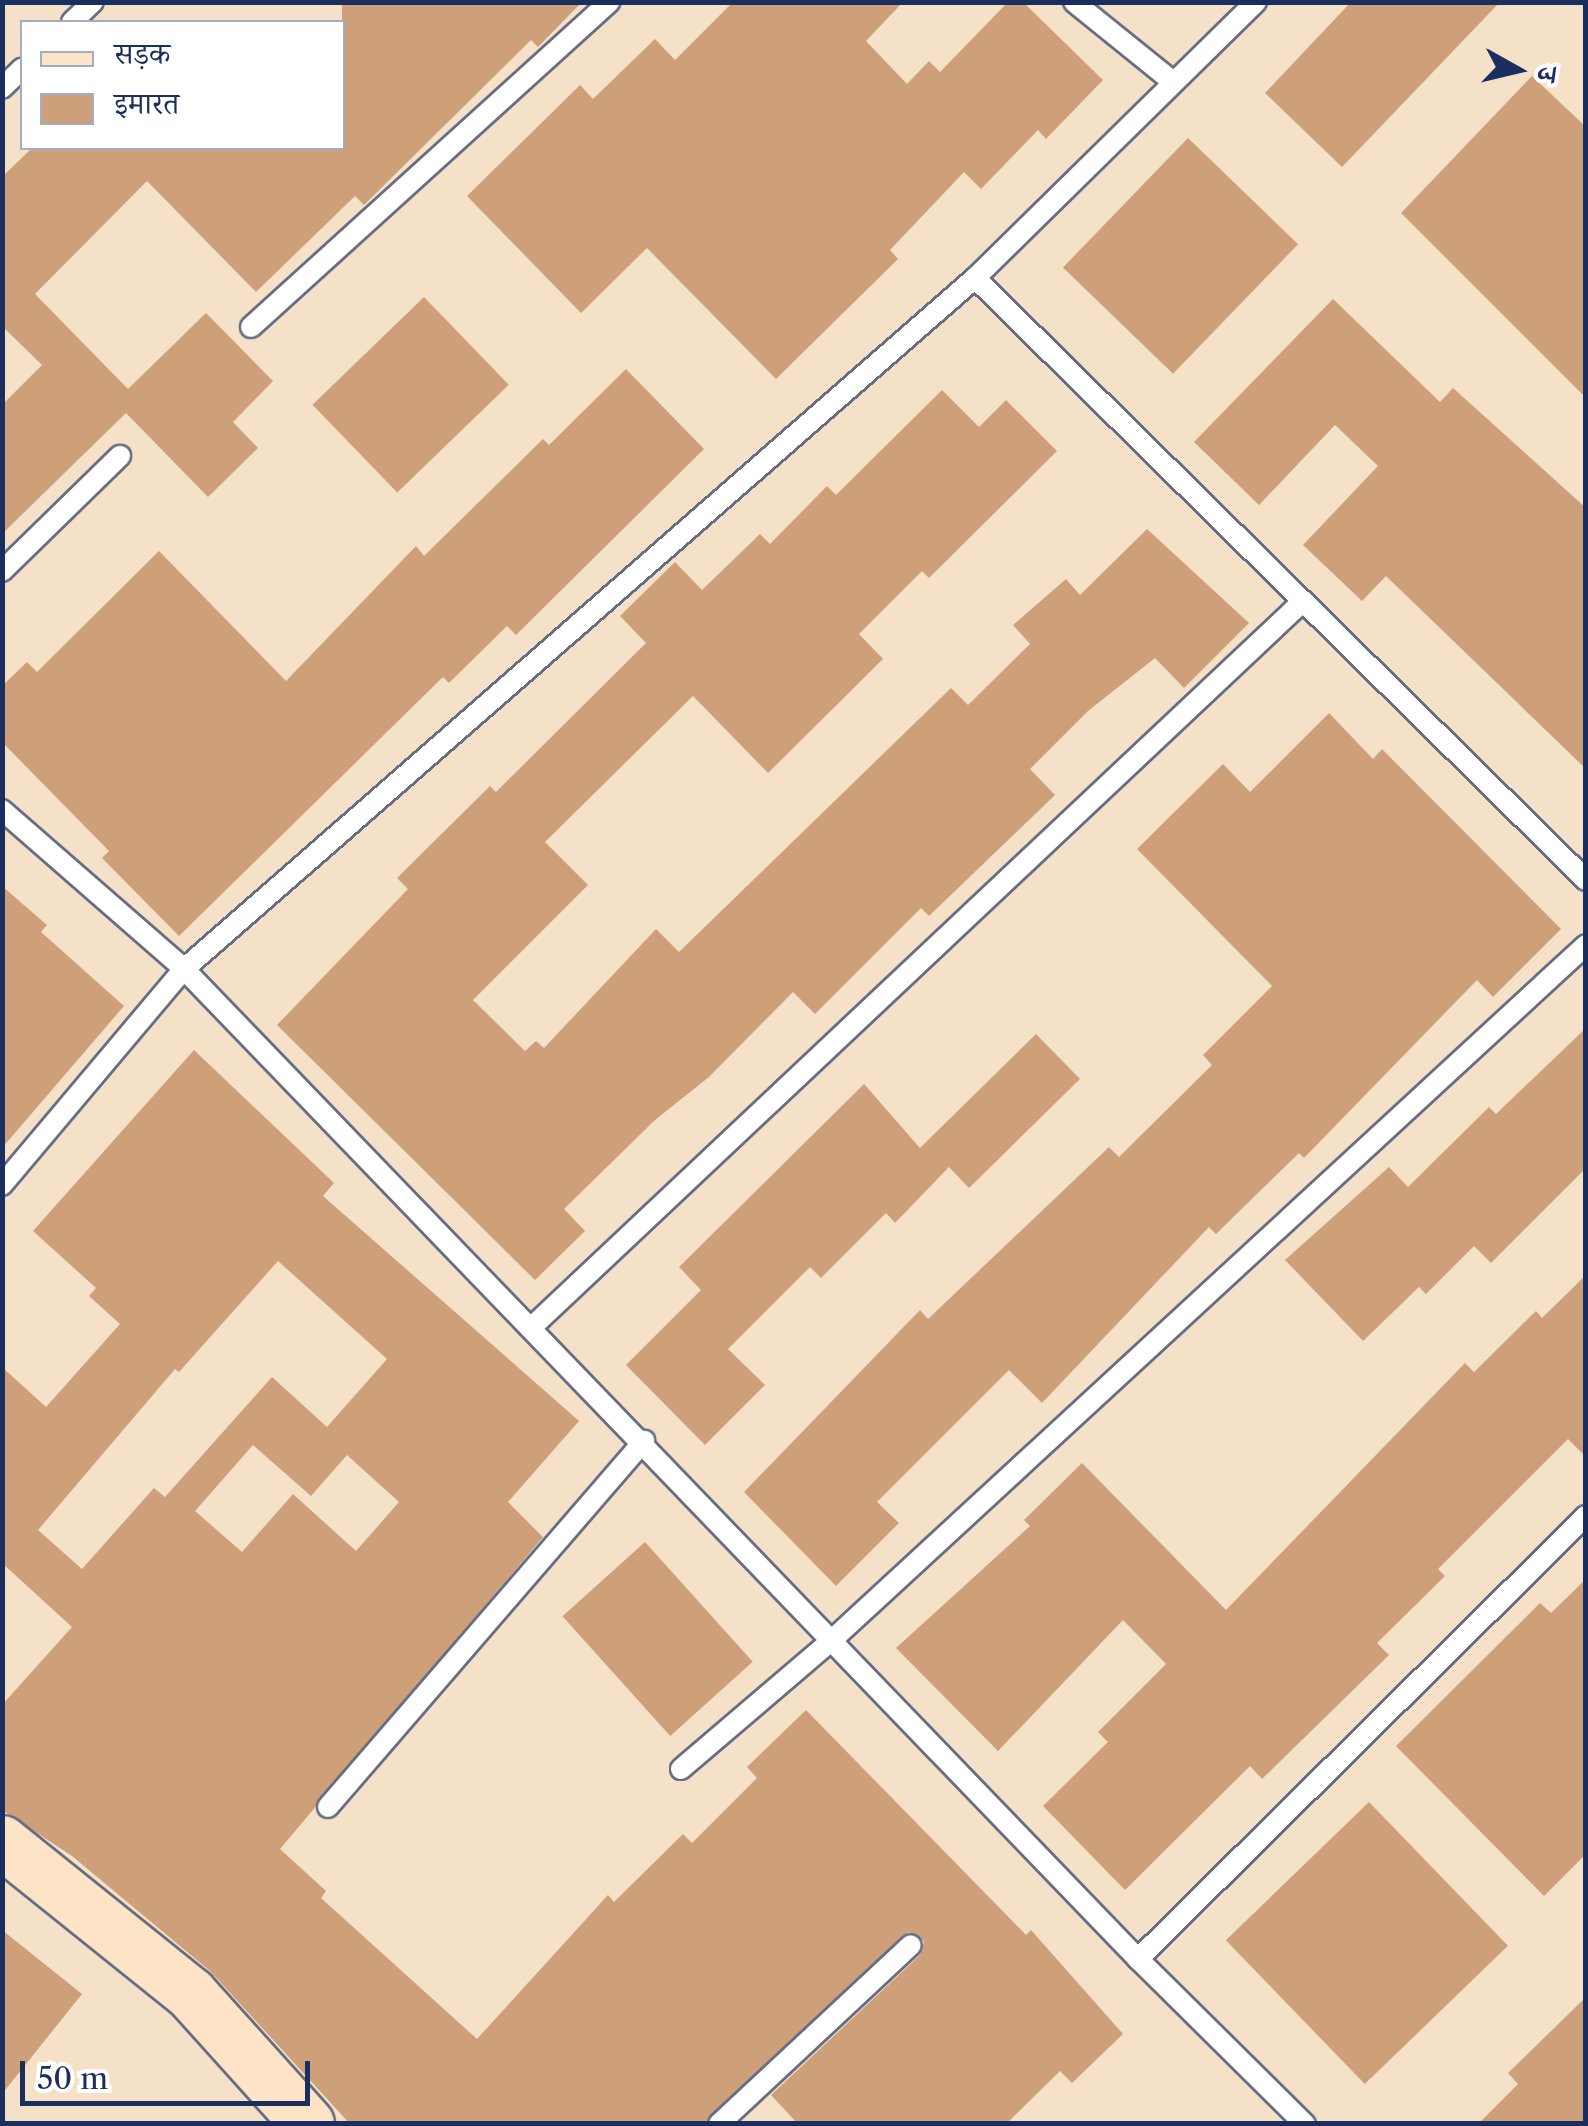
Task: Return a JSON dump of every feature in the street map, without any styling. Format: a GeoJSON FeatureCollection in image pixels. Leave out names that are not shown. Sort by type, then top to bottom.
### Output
{"type":"FeatureCollection","features":[{"type":"Feature","properties":{"kind":"street"},"geometry":{"type":"LineString","coordinates":[[2,1842],[192,1994],[308,2124]]}},
{"type":"Feature","properties":{"kind":"lane"},"geometry":{"type":"LineString","coordinates":[[74,20],[93,2]]}},
{"type":"Feature","properties":{"kind":"lane"},"geometry":{"type":"LineString","coordinates":[[250,327],[609,2]]}},
{"type":"Feature","properties":{"kind":"lane"},"geometry":{"type":"LineString","coordinates":[[1074,2],[1172,81]]}},
{"type":"Feature","properties":{"kind":"lane"},"geometry":{"type":"LineString","coordinates":[[2,1185],[184,969],[975,278],[1256,2]]}},
{"type":"Feature","properties":{"kind":"lane"},"geometry":{"type":"LineString","coordinates":[[975,278],[1586,880]]}},
{"type":"Feature","properties":{"kind":"lane"},"geometry":{"type":"LineString","coordinates":[[2,571],[120,456]]}},
{"type":"Feature","properties":{"kind":"lane"},"geometry":{"type":"LineString","coordinates":[[534,1325],[1302,602]]}},
{"type":"Feature","properties":{"kind":"lane"},"geometry":{"type":"LineString","coordinates":[[2,810],[184,969],[534,1325],[1138,1959],[1305,2124]]}},
{"type":"Feature","properties":{"kind":"lane"},"geometry":{"type":"LineString","coordinates":[[682,1769],[832,1640],[1586,945]]}},
{"type":"Feature","properties":{"kind":"lane"},"geometry":{"type":"LineString","coordinates":[[328,1806],[644,1441]]}},
{"type":"Feature","properties":{"kind":"lane"},"geometry":{"type":"LineString","coordinates":[[1138,1959],[1586,1516]]}},
{"type":"Feature","properties":{"kind":"lane"},"geometry":{"type":"LineString","coordinates":[[719,2124],[911,1945]]}},
{"type":"Feature","properties":{"kind":"building"},"geometry":{"type":"Polygon","coordinates":[[[342,2],[582,2],[538,47],[531,40],[364,205],[355,196],[256,292],[147,181],[35,294],[128,389],[206,313],[273,381],[233,422],[258,448],[208,497],[126,413],[2,534],[2,405],[42,365],[2,326],[2,177],[30,150],[345,150],[342,2]]]}},
{"type":"Feature","properties":{"kind":"building"},"geometry":{"type":"Polygon","coordinates":[[[733,2],[903,2],[866,41],[907,84],[929,61],[940,72],[1008,2],[1023,2],[1103,80],[1046,139],[1038,130],[981,189],[964,172],[890,250],[898,259],[776,379],[647,248],[581,313],[467,196],[580,85],[593,99],[655,39],[675,60],[733,2]]]}},
{"type":"Feature","properties":{"kind":"building"},"geometry":{"type":"Polygon","coordinates":[[[1351,2],[1500,2],[1342,167],[1265,93],[1351,2]]]}},
{"type":"Feature","properties":{"kind":"building"},"geometry":{"type":"Polygon","coordinates":[[[1532,76],[1586,127],[1586,398],[1401,213],[1532,76]]]}},
{"type":"Feature","properties":{"kind":"building"},"geometry":{"type":"Polygon","coordinates":[[[1188,138],[1298,244],[1173,374],[1063,267],[1188,138]]]}},
{"type":"Feature","properties":{"kind":"building"},"geometry":{"type":"Polygon","coordinates":[[[424,297],[509,385],[397,492],[313,405],[424,297]]]}},
{"type":"Feature","properties":{"kind":"building"},"geometry":{"type":"Polygon","coordinates":[[[1333,299],[1440,402],[1453,388],[1586,508],[1586,769],[1386,576],[1362,601],[1303,545],[1378,466],[1335,425],[1259,505],[1194,442],[1333,299]]]}},
{"type":"Feature","properties":{"kind":"building"},"geometry":{"type":"Polygon","coordinates":[[[626,369],[704,449],[516,635],[507,626],[449,683],[443,677],[179,936],[102,858],[109,851],[2,742],[2,686],[27,662],[37,672],[159,551],[286,681],[416,546],[424,556],[543,439],[549,445],[626,369]]]}},
{"type":"Feature","properties":{"kind":"building"},"geometry":{"type":"Polygon","coordinates":[[[942,390],[979,427],[1006,400],[1057,451],[929,578],[922,571],[859,634],[883,659],[768,773],[693,696],[545,842],[588,885],[473,1000],[525,1051],[536,1041],[544,1048],[656,929],[679,952],[951,688],[968,705],[1030,644],[1013,625],[1066,579],[1080,595],[1147,529],[1249,623],[1184,688],[1155,658],[1088,711],[1030,769],[1055,795],[929,916],[921,908],[815,1014],[793,992],[709,1077],[655,1120],[564,1209],[585,1231],[535,1280],[277,1025],[408,889],[397,878],[490,786],[496,792],[646,643],[620,616],[675,562],[702,590],[760,534],[770,544],[827,486],[836,495],[942,390]]]}},
{"type":"Feature","properties":{"kind":"building"},"geometry":{"type":"Polygon","coordinates":[[[1329,713],[1373,759],[1382,749],[1561,929],[1493,997],[1477,980],[1304,1158],[1299,1153],[1216,1234],[1209,1227],[1042,1403],[1009,1370],[877,1502],[899,1523],[836,1586],[744,1492],[920,1310],[928,1319],[1109,1147],[1119,1157],[1212,1065],[1203,1055],[1272,986],[1137,849],[1223,764],[1250,792],[1329,713]]]}},
{"type":"Feature","properties":{"kind":"building"},"geometry":{"type":"Polygon","coordinates":[[[2,886],[47,925],[41,932],[124,1006],[2,1148],[2,886]]]}},
{"type":"Feature","properties":{"kind":"building"},"geometry":{"type":"Polygon","coordinates":[[[1586,1028],[1586,1168],[1491,1263],[1474,1246],[1426,1294],[1419,1287],[1363,1341],[1285,1260],[1389,1167],[1408,1187],[1489,1107],[1496,1114],[1586,1028]]]}},
{"type":"Feature","properties":{"kind":"building"},"geometry":{"type":"Polygon","coordinates":[[[1036,1034],[1080,1079],[969,1188],[949,1167],[895,1223],[886,1213],[821,1278],[810,1267],[728,1349],[765,1385],[705,1445],[626,1365],[701,1290],[679,1267],[864,1084],[920,1148],[1036,1034]]]}},
{"type":"Feature","properties":{"kind":"building"},"geometry":{"type":"Polygon","coordinates":[[[194,1050],[334,1183],[323,1196],[579,1421],[508,1502],[543,1537],[280,1849],[326,1891],[321,1898],[477,2039],[608,1895],[614,1902],[683,1834],[692,1843],[757,1778],[747,1767],[806,1710],[1026,1935],[1031,1930],[1123,2034],[1072,2083],[1060,2071],[1006,2124],[798,2124],[771,2095],[920,1955],[924,1941],[909,1932],[703,2124],[350,2124],[210,1971],[72,1856],[2,1810],[2,1705],[72,1627],[2,1563],[2,1367],[46,1407],[120,1324],[89,1296],[96,1288],[33,1231],[194,1050]],[[278,1261],[179,1372],[175,1369],[38,1530],[82,1569],[154,1488],[165,1497],[272,1377],[327,1427],[387,1359],[278,1261]],[[253,1445],[195,1511],[242,1552],[293,1494],[356,1551],[399,1502],[347,1455],[311,1496],[253,1445]]]}},
{"type":"Feature","properties":{"kind":"building"},"geometry":{"type":"Polygon","coordinates":[[[1586,1275],[1586,1457],[1568,1439],[1438,1569],[1445,1576],[1377,1643],[1389,1655],[1262,1779],[1250,1766],[1125,1890],[1043,1806],[1108,1742],[1098,1732],[1166,1664],[1123,1620],[998,1751],[896,1648],[1030,1526],[1024,1520],[1082,1463],[1226,1610],[1465,1363],[1474,1372],[1536,1311],[1542,1318],[1586,1275]]]}},
{"type":"Feature","properties":{"kind":"building"},"geometry":{"type":"Polygon","coordinates":[[[645,1542],[753,1662],[670,1736],[563,1616],[645,1542]]]}},
{"type":"Feature","properties":{"kind":"building"},"geometry":{"type":"Polygon","coordinates":[[[1586,1579],[1586,1854],[1544,1896],[1396,1746],[1540,1603],[1551,1613],[1586,1579]]]}},
{"type":"Feature","properties":{"kind":"building"},"geometry":{"type":"Polygon","coordinates":[[[1369,1802],[1508,1946],[1365,2084],[1226,1940],[1369,1802]]]}},
{"type":"Feature","properties":{"kind":"building"},"geometry":{"type":"Polygon","coordinates":[[[2,1930],[82,1994],[2,2094],[2,1930]]]}},
{"type":"Feature","properties":{"kind":"building"},"geometry":{"type":"Polygon","coordinates":[[[1586,1997],[1586,2124],[1478,2124],[1518,2084],[1508,2073],[1586,1997]]]}}]}
